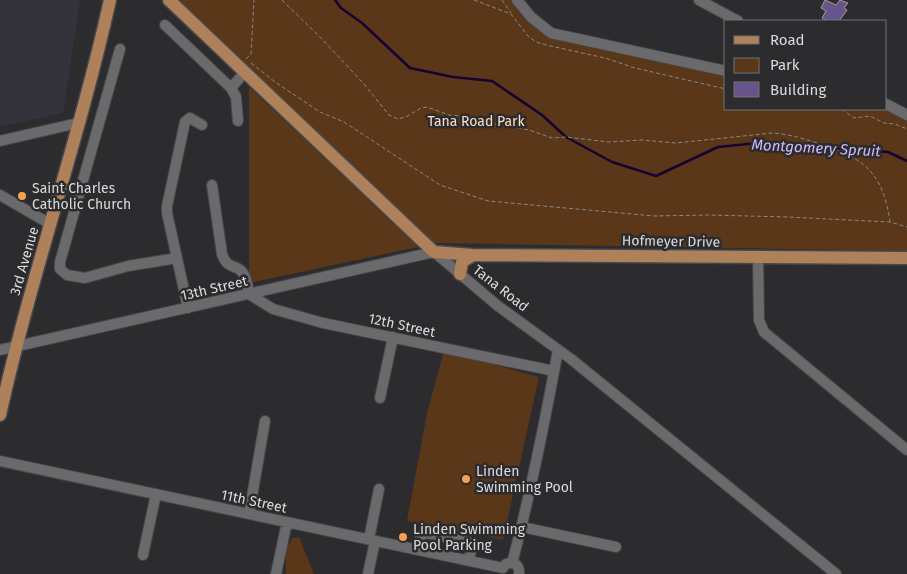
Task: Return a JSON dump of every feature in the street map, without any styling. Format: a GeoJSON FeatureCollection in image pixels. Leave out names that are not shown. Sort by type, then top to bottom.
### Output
{"type":"FeatureCollection","features":[{"type":"Feature","properties":{"kind":"main road","name":"3rd Avenue"},"geometry":{"type":"LineString","coordinates":[[0,415],[15,347],[78,123],[110,0]]}},
{"type":"Feature","properties":{"kind":"main road","name":"Tana Road"},"geometry":{"type":"LineString","coordinates":[[169,0],[243,63],[434,252]]}},
{"type":"Feature","properties":{"kind":"main road","name":"Hofmeyer Drive"},"geometry":{"type":"LineString","coordinates":[[434,252],[474,255],[907,258]]}},
{"type":"Feature","properties":{"kind":"main road"},"geometry":{"type":"LineString","coordinates":[[460,274],[462,262],[474,255]]}},
{"type":"Feature","properties":{"kind":"street"},"geometry":{"type":"LineString","coordinates":[[517,0],[531,17],[551,34],[724,72]]}},
{"type":"Feature","properties":{"kind":"street"},"geometry":{"type":"LineString","coordinates":[[699,0],[736,20]]}},
{"type":"Feature","properties":{"kind":"street"},"geometry":{"type":"LineString","coordinates":[[165,25],[231,88],[236,97],[238,121]]}},
{"type":"Feature","properties":{"kind":"street"},"geometry":{"type":"LineString","coordinates":[[120,49],[60,262],[60,269],[73,277],[85,278],[128,266],[177,258]]}},
{"type":"Feature","properties":{"kind":"street"},"geometry":{"type":"LineString","coordinates":[[231,88],[243,63]]}},
{"type":"Feature","properties":{"kind":"street"},"geometry":{"type":"LineString","coordinates":[[887,105],[907,115]]}},
{"type":"Feature","properties":{"kind":"street"},"geometry":{"type":"LineString","coordinates":[[188,308],[167,206],[185,122],[190,118],[202,125]]}},
{"type":"Feature","properties":{"kind":"street"},"geometry":{"type":"LineString","coordinates":[[0,141],[78,123]]}},
{"type":"Feature","properties":{"kind":"street"},"geometry":{"type":"LineString","coordinates":[[212,185],[222,254],[229,266],[240,270],[244,274],[249,294]]}},
{"type":"Feature","properties":{"kind":"street"},"geometry":{"type":"LineString","coordinates":[[0,195],[50,224]]}},
{"type":"Feature","properties":{"kind":"street","name":"Tana Road"},"geometry":{"type":"LineString","coordinates":[[434,252],[498,306],[558,350],[836,574]]}},
{"type":"Feature","properties":{"kind":"street","name":"13th Street"},"geometry":{"type":"LineString","coordinates":[[0,350],[434,252]]}},
{"type":"Feature","properties":{"kind":"street"},"geometry":{"type":"LineString","coordinates":[[758,256],[759,320],[764,332],[907,450]]}},
{"type":"Feature","properties":{"kind":"street","name":"12th Street"},"geometry":{"type":"LineString","coordinates":[[249,294],[264,305],[277,311],[324,323],[554,371]]}},
{"type":"Feature","properties":{"kind":"street"},"geometry":{"type":"LineString","coordinates":[[380,398],[393,337]]}},
{"type":"Feature","properties":{"kind":"street"},"geometry":{"type":"LineString","coordinates":[[512,563],[522,527],[558,350]]}},
{"type":"Feature","properties":{"kind":"street"},"geometry":{"type":"LineString","coordinates":[[249,514],[265,421]]}},
{"type":"Feature","properties":{"kind":"street","name":"11th Street"},"geometry":{"type":"LineString","coordinates":[[0,461],[469,560],[503,571]]}},
{"type":"Feature","properties":{"kind":"street"},"geometry":{"type":"LineString","coordinates":[[368,574],[379,489]]}},
{"type":"Feature","properties":{"kind":"street"},"geometry":{"type":"LineString","coordinates":[[143,555],[156,494]]}},
{"type":"Feature","properties":{"kind":"street"},"geometry":{"type":"LineString","coordinates":[[276,574],[287,522]]}},
{"type":"Feature","properties":{"kind":"street"},"geometry":{"type":"LineString","coordinates":[[522,527],[616,547]]}},
{"type":"Feature","properties":{"kind":"street"},"geometry":{"type":"LineString","coordinates":[[418,550],[420,536],[427,532],[468,542],[472,546],[469,560]]}},
{"type":"Feature","properties":{"kind":"street"},"geometry":{"type":"LineString","coordinates":[[503,571],[506,564],[512,563],[517,566],[519,574]]}},
{"type":"Feature","properties":{"kind":"path"},"geometry":{"type":"LineString","coordinates":[[254,0],[251,54],[243,63],[312,107],[344,122],[440,185],[488,200],[646,216],[708,215],[890,222],[907,227]]}},
{"type":"Feature","properties":{"kind":"path"},"geometry":{"type":"LineString","coordinates":[[282,0],[364,84],[389,115],[398,119],[427,106],[449,115],[474,117],[495,124],[529,130],[552,138],[566,137],[609,142],[642,140],[676,143],[772,133],[788,134],[849,154],[870,169],[881,186],[890,222]]}},
{"type":"Feature","properties":{"kind":"path"},"geometry":{"type":"LineString","coordinates":[[502,0],[511,14]]}},
{"type":"Feature","properties":{"kind":"path"},"geometry":{"type":"LineString","coordinates":[[843,110],[854,118],[870,116],[884,123],[894,124],[907,129]]}},
{"type":"Feature","properties":{"kind":"shaded area"},"geometry":{"type":"Polygon","coordinates":[[[0,0],[80,0],[63,113],[0,127],[0,0]]]}},
{"type":"Feature","properties":{"kind":"green space","name":"Tana Road Park"},"geometry":{"type":"Polygon","coordinates":[[[178,0],[520,0],[553,33],[724,68],[724,110],[887,109],[907,113],[907,251],[435,243],[242,64],[178,0]]]}},
{"type":"Feature","properties":{"kind":"green space"},"geometry":{"type":"Polygon","coordinates":[[[249,87],[418,247],[249,283],[249,87]]]}},
{"type":"Feature","properties":{"kind":"green space","name":"Linden Swimming Pool"},"geometry":{"type":"Polygon","coordinates":[[[444,351],[539,377],[503,540],[407,521],[427,413],[444,351]]]}},
{"type":"Feature","properties":{"kind":"green space"},"geometry":{"type":"Polygon","coordinates":[[[299,537],[314,574],[286,574],[286,551],[292,538],[299,537]]]}},
{"type":"Feature","properties":{"kind":"building"},"geometry":{"type":"Polygon","coordinates":[[[825,0],[836,5],[840,0],[848,3],[844,8],[847,10],[840,20],[825,20],[822,18],[826,11],[821,8],[825,0]]]}},
{"type":"Feature","properties":{"kind":"waterway","name":"Montgomery Spruit"},"geometry":{"type":"LineString","coordinates":[[335,0],[341,8],[362,23],[410,68],[453,77],[492,81],[542,115],[566,137],[612,162],[656,176],[718,147],[758,143],[888,152],[907,161]]}},
{"type":"Feature","properties":{"kind":"place","name":"Saint Charles Catholic Church"},"geometry":{"type":"Point","coordinates":[22,196]}},
{"type":"Feature","properties":{"kind":"place","name":"Linden Swimming Pool"},"geometry":{"type":"Point","coordinates":[466,479]}},
{"type":"Feature","properties":{"kind":"place","name":"Linden Swimming Pool Parking"},"geometry":{"type":"Point","coordinates":[403,537]}}]}
